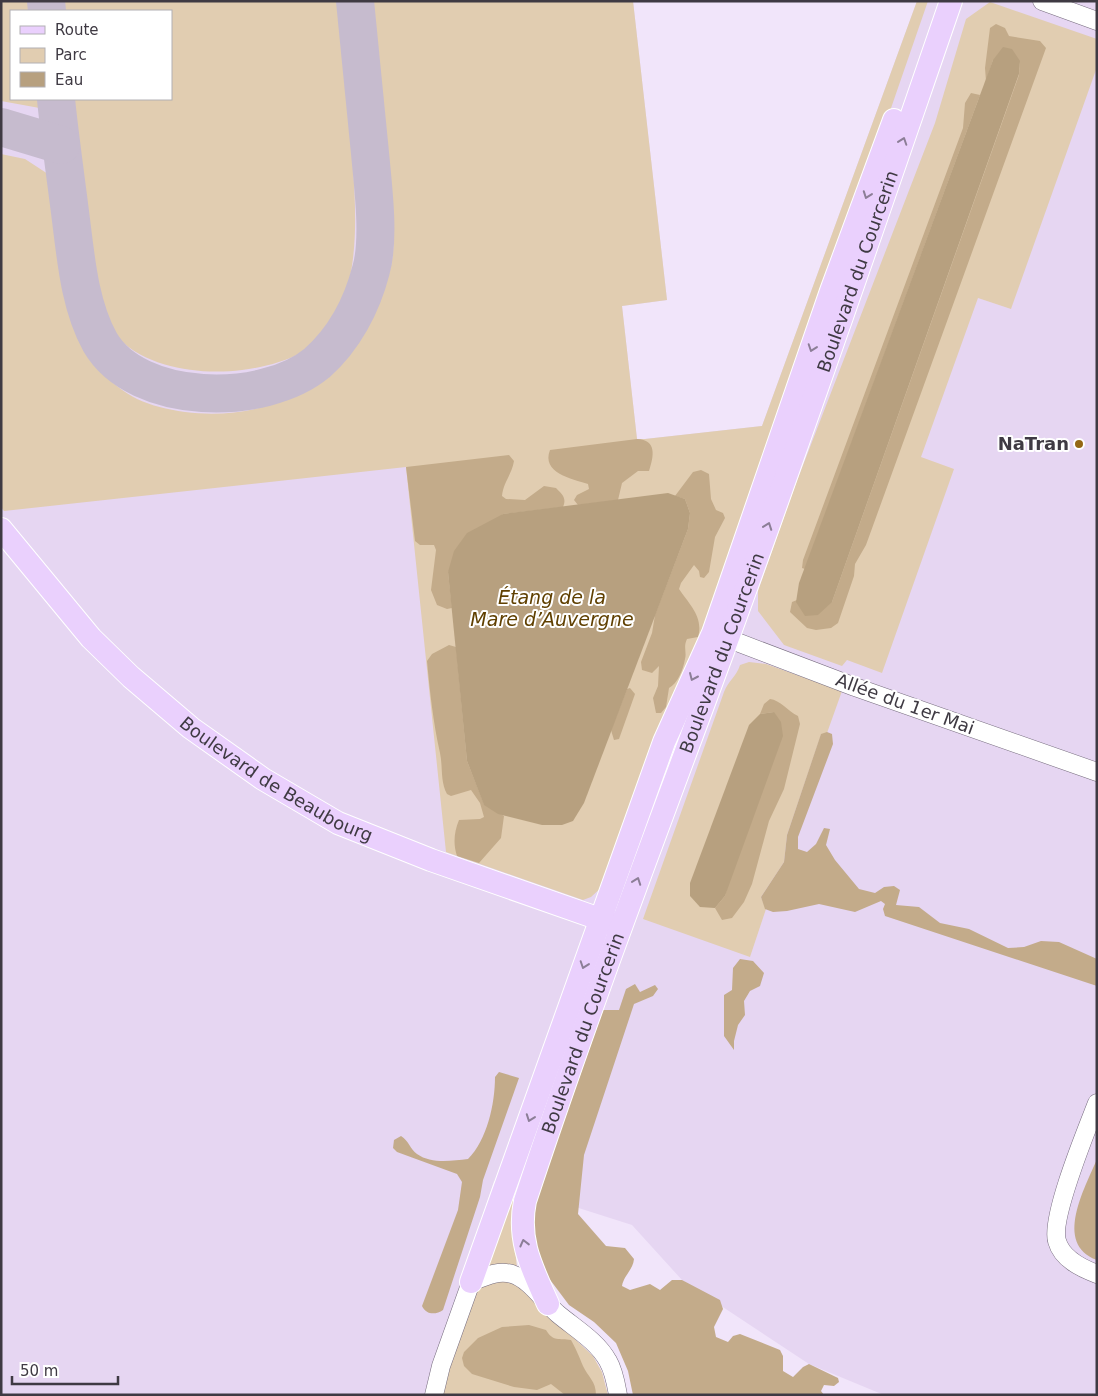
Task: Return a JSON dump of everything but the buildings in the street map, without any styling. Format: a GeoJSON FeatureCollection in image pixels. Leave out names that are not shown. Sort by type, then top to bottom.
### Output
{"type":"FeatureCollection","features":[{"type":"Feature","properties":{"kind":"main road","name":"Boulevard du Courcerin"},"geometry":{"type":"LineString","coordinates":[[721,635],[831,291],[937,1]]}},
{"type":"Feature","properties":{"kind":"main road","name":"Boulevard du Courcerin"},"geometry":{"type":"LineString","coordinates":[[471,1282],[818,388],[951,1]]}},
{"type":"Feature","properties":{"kind":"main road","name":"Boulevard de Beaubourg"},"geometry":{"type":"LineString","coordinates":[[1,529],[91,638],[130,677],[191,728],[263,779],[338,823],[431,860],[610,923]]}},
{"type":"Feature","properties":{"kind":"main road","name":"Boulevard du Courcerin"},"geometry":{"type":"LineString","coordinates":[[548,1304],[525,1250],[522,1235],[523,1212],[610,923]]}},
{"type":"Feature","properties":{"kind":"street"},"geometry":{"type":"LineString","coordinates":[[1042,1],[1097,21]]}},
{"type":"Feature","properties":{"kind":"street","name":"Allée du 1er Mai"},"geometry":{"type":"LineString","coordinates":[[721,635],[855,687],[1097,772]]}},
{"type":"Feature","properties":{"kind":"street"},"geometry":{"type":"LineString","coordinates":[[1097,1103],[1061,1204],[1055,1231],[1058,1244],[1067,1256],[1081,1268],[1097,1274]]}},
{"type":"Feature","properties":{"kind":"street"},"geometry":{"type":"LineString","coordinates":[[434,1395],[441,1366],[471,1282],[496,1273],[510,1274],[528,1282],[548,1304],[592,1341],[602,1353],[614,1376],[618,1395]]}},
{"type":"Feature","properties":{"kind":"shaded area"},"geometry":{"type":"Polygon","coordinates":[[[1,1],[633,1],[667,300],[622,306],[637,439],[645,439],[762,426],[917,1],[1097,1],[1097,1395],[884,1395],[809,1364],[682,1280],[632,1225],[494,1181],[424,1395],[1,1395],[1,1]]]}},
{"type":"Feature","properties":{"kind":"shaded area"},"geometry":{"type":"Polygon","coordinates":[[[996,24],[1005,28],[1009,36],[1040,41],[1046,48],[866,545],[855,564],[854,576],[838,623],[831,628],[816,630],[807,628],[790,612],[792,602],[797,600],[832,602],[1019,75],[1020,61],[993,60],[986,81],[985,68],[990,28],[996,24]]]}},
{"type":"Feature","properties":{"kind":"shaded area"},"geometry":{"type":"Polygon","coordinates":[[[971,93],[980,95],[805,569],[802,568],[803,560],[963,128],[965,103],[971,93]]]}},
{"type":"Feature","properties":{"kind":"shaded area"},"geometry":{"type":"Polygon","coordinates":[[[637,439],[648,442],[651,446],[653,455],[649,471],[638,471],[622,483],[618,500],[578,505],[574,500],[577,495],[589,489],[588,484],[560,474],[554,470],[548,458],[550,450],[637,439]]]}},
{"type":"Feature","properties":{"kind":"shaded area"},"geometry":{"type":"Polygon","coordinates":[[[509,455],[514,461],[502,496],[506,499],[525,500],[544,486],[556,488],[564,499],[563,507],[503,514],[448,572],[452,608],[447,609],[437,605],[431,590],[436,550],[434,545],[420,545],[415,541],[406,467],[509,455]]]}},
{"type":"Feature","properties":{"kind":"shaded area"},"geometry":{"type":"Polygon","coordinates":[[[701,470],[709,474],[711,499],[716,510],[723,513],[725,518],[715,537],[709,572],[704,578],[700,577],[699,571],[694,565],[681,583],[679,589],[694,611],[699,623],[698,637],[687,639],[681,672],[675,683],[669,688],[666,707],[661,713],[656,713],[653,698],[658,686],[659,666],[652,673],[642,670],[641,662],[652,633],[655,615],[688,529],[690,513],[685,499],[675,496],[693,472],[701,470]]]}},
{"type":"Feature","properties":{"kind":"shaded area"},"geometry":{"type":"Polygon","coordinates":[[[449,645],[456,647],[467,761],[484,804],[504,816],[501,838],[479,863],[457,856],[455,838],[459,820],[480,819],[484,817],[480,803],[471,790],[451,796],[447,794],[442,779],[441,758],[435,730],[427,661],[432,654],[449,645]]]}},
{"type":"Feature","properties":{"kind":"shaded area"},"geometry":{"type":"Polygon","coordinates":[[[630,688],[635,694],[619,739],[614,740],[611,730],[627,689],[630,688]]]}},
{"type":"Feature","properties":{"kind":"shaded area"},"geometry":{"type":"Polygon","coordinates":[[[770,699],[777,701],[798,716],[800,724],[784,789],[769,821],[752,884],[744,902],[732,918],[722,920],[715,908],[725,896],[774,712],[760,714],[764,704],[770,699]]]}},
{"type":"Feature","properties":{"kind":"shaded area"},"geometry":{"type":"Polygon","coordinates":[[[827,732],[832,734],[833,744],[798,837],[798,849],[807,852],[816,844],[824,828],[830,829],[826,845],[835,860],[859,889],[875,893],[884,887],[894,886],[900,890],[896,905],[919,907],[940,923],[969,929],[1008,948],[1024,947],[1041,941],[1059,942],[1097,959],[1097,986],[885,916],[883,909],[885,904],[881,901],[855,912],[819,904],[787,911],[773,912],[765,909],[761,897],[784,862],[787,835],[821,734],[827,732]]]}},
{"type":"Feature","properties":{"kind":"shaded area"},"geometry":{"type":"Polygon","coordinates":[[[740,959],[753,961],[764,973],[760,986],[750,991],[744,1001],[745,1015],[738,1025],[734,1050],[724,1036],[724,995],[732,990],[733,968],[740,959]]]}},
{"type":"Feature","properties":{"kind":"shaded area"},"geometry":{"type":"Polygon","coordinates":[[[635,984],[640,992],[655,985],[658,989],[653,996],[634,1004],[584,1155],[578,1214],[606,1246],[625,1248],[634,1259],[622,1286],[630,1290],[650,1284],[660,1290],[672,1280],[682,1280],[720,1300],[723,1309],[714,1327],[716,1337],[728,1342],[733,1336],[740,1334],[780,1350],[783,1356],[783,1371],[793,1377],[809,1364],[838,1378],[839,1382],[834,1386],[824,1385],[821,1391],[824,1395],[633,1395],[628,1371],[616,1343],[594,1322],[569,1305],[542,1269],[534,1253],[532,1222],[536,1200],[603,1010],[619,1010],[626,989],[635,984]]]}},
{"type":"Feature","properties":{"kind":"shaded area"},"geometry":{"type":"Polygon","coordinates":[[[499,1072],[519,1078],[483,1180],[480,1197],[443,1310],[437,1313],[429,1313],[422,1306],[458,1210],[462,1182],[457,1174],[397,1152],[393,1148],[394,1140],[401,1136],[417,1154],[435,1161],[468,1159],[480,1142],[489,1121],[495,1077],[499,1072]]]}},
{"type":"Feature","properties":{"kind":"shaded area"},"geometry":{"type":"Polygon","coordinates":[[[1097,1159],[1097,1260],[1084,1252],[1077,1242],[1074,1229],[1080,1199],[1097,1159]]]}},
{"type":"Feature","properties":{"kind":"shaded area"},"geometry":{"type":"Polygon","coordinates":[[[529,1325],[546,1330],[554,1338],[571,1340],[593,1383],[596,1395],[565,1395],[551,1384],[537,1390],[514,1387],[472,1374],[464,1366],[462,1358],[464,1352],[478,1338],[502,1327],[529,1325]]]}},
{"type":"Feature","properties":{"kind":"green space"},"geometry":{"type":"Polygon","coordinates":[[[1,1],[33,1],[34,10],[10,10],[10,100],[44,100],[45,109],[1,101],[1,1]]]}},
{"type":"Feature","properties":{"kind":"green space"},"geometry":{"type":"Polygon","coordinates":[[[60,1],[341,1],[355,198],[354,248],[351,272],[337,316],[330,329],[309,348],[297,355],[270,365],[242,370],[210,371],[177,368],[161,363],[132,349],[119,339],[107,321],[97,294],[90,262],[79,189],[71,100],[172,100],[172,10],[61,10],[60,1]]]}},
{"type":"Feature","properties":{"kind":"green space"},"geometry":{"type":"Polygon","coordinates":[[[367,1],[633,1],[667,300],[622,306],[637,439],[645,439],[762,426],[917,1],[928,1],[754,505],[604,885],[591,897],[583,900],[446,852],[406,467],[4,511],[1,507],[1,154],[25,159],[48,174],[57,249],[68,302],[76,327],[87,350],[100,369],[118,387],[148,404],[185,412],[218,414],[250,410],[280,401],[308,388],[332,370],[354,347],[371,320],[384,289],[391,264],[394,235],[392,209],[367,1]]]}},
{"type":"Feature","properties":{"kind":"green space"},"geometry":{"type":"Polygon","coordinates":[[[990,2],[1097,39],[1097,67],[1011,309],[978,298],[921,457],[954,469],[882,673],[847,660],[842,666],[784,645],[758,611],[758,591],[795,486],[935,123],[966,19],[990,2]]]}},
{"type":"Feature","properties":{"kind":"green space"},"geometry":{"type":"Polygon","coordinates":[[[749,662],[766,664],[842,691],[827,733],[821,735],[787,835],[784,862],[761,897],[766,909],[750,957],[643,919],[724,692],[740,665],[749,662]]]}},
{"type":"Feature","properties":{"kind":"green space"},"geometry":{"type":"Polygon","coordinates":[[[517,1186],[519,1186],[513,1232],[517,1267],[487,1269],[517,1186]]]}},
{"type":"Feature","properties":{"kind":"green space"},"geometry":{"type":"Polygon","coordinates":[[[511,1279],[593,1356],[602,1372],[608,1395],[442,1395],[444,1381],[477,1290],[485,1282],[511,1279]]]}},
{"type":"Feature","properties":{"kind":"water"},"geometry":{"type":"Polygon","coordinates":[[[1003,47],[1012,49],[1020,61],[1019,74],[832,602],[818,615],[805,616],[796,602],[799,583],[993,60],[1003,47]]]}},
{"type":"Feature","properties":{"kind":"water","name":"Étang de la Mare d’Auvergne"},"geometry":{"type":"Polygon","coordinates":[[[668,493],[685,499],[690,513],[688,529],[584,803],[573,821],[562,825],[542,825],[498,814],[484,805],[467,761],[448,572],[454,551],[467,533],[503,514],[668,493]]]}},
{"type":"Feature","properties":{"kind":"water"},"geometry":{"type":"Polygon","coordinates":[[[774,712],[781,722],[783,736],[725,896],[715,908],[700,907],[690,896],[690,883],[749,725],[760,714],[774,712]]]}},
{"type":"Feature","properties":{"kind":"taxiway"},"geometry":{"type":"LineString","coordinates":[[46,1],[47,10]]}},
{"type":"Feature","properties":{"kind":"taxiway"},"geometry":{"type":"LineString","coordinates":[[56,100],[80,282],[83,298],[100,342],[118,363],[142,378],[171,388],[202,393],[235,393],[266,387],[294,377],[317,363],[327,354],[351,321],[363,296],[374,257],[375,212],[373,181],[355,1]]}},
{"type":"Feature","properties":{"kind":"taxiway"},"geometry":{"type":"LineString","coordinates":[[1,127],[61,145]]}},
{"type":"Feature","properties":{"kind":"place","name":"NaTran"},"geometry":{"type":"Point","coordinates":[1079,444]}}]}
